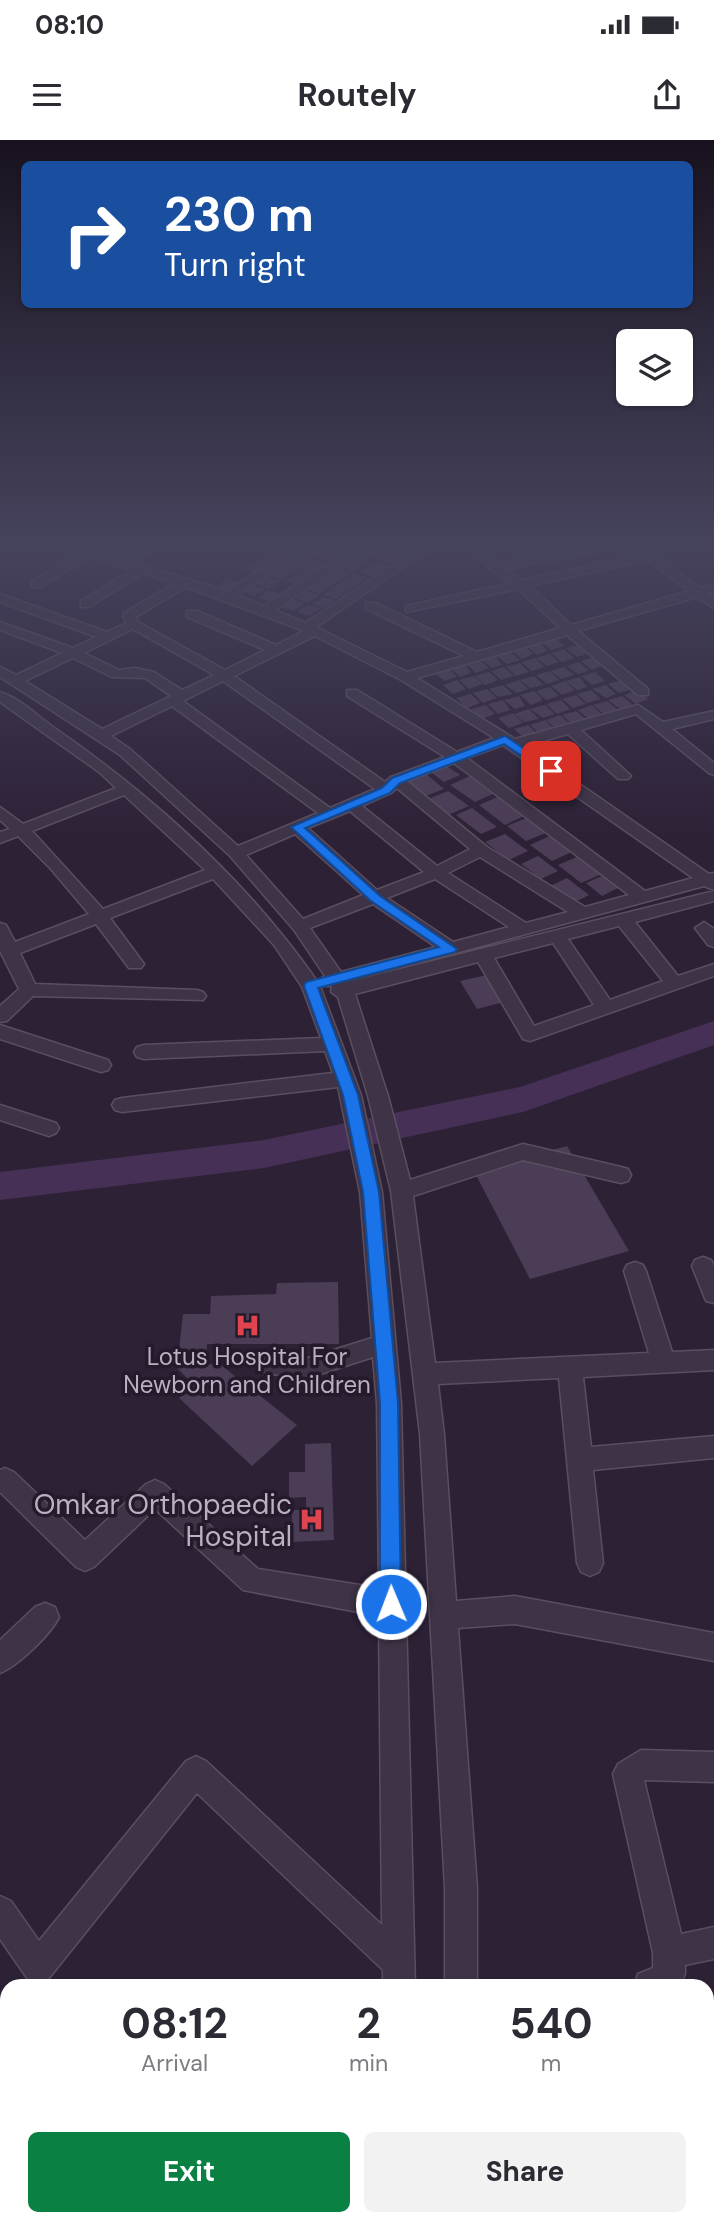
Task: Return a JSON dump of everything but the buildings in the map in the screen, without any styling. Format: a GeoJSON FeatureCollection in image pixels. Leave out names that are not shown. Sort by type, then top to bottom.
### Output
{"type":"FeatureCollection","features":[{"type":"Feature","properties":{"kind":"street"},"geometry":{"type":"LineString","coordinates":[[51,644],[117,674],[135,672],[149,675],[329,814]]}},
{"type":"Feature","properties":{"kind":"street"},"geometry":{"type":"LineString","coordinates":[[16,680],[89,644]]}},
{"type":"Feature","properties":{"kind":"street"},"geometry":{"type":"LineString","coordinates":[[169,644],[224,675],[391,785],[481,850],[583,913]]}},
{"type":"Feature","properties":{"kind":"street"},"geometry":{"type":"LineString","coordinates":[[263,644],[276,650]]}},
{"type":"Feature","properties":{"kind":"street"},"geometry":{"type":"LineString","coordinates":[[101,736],[285,644]]}},
{"type":"Feature","properties":{"kind":"street"},"geometry":{"type":"LineString","coordinates":[[341,644],[406,677],[508,742],[713,885]]}},
{"type":"Feature","properties":{"kind":"street"},"geometry":{"type":"LineString","coordinates":[[450,644],[476,657]]}},
{"type":"Feature","properties":{"kind":"street"},"geometry":{"type":"LineString","coordinates":[[477,644],[492,652]]}},
{"type":"Feature","properties":{"kind":"street"},"geometry":{"type":"LineString","coordinates":[[406,677],[519,644]]}},
{"type":"Feature","properties":{"kind":"street"},"geometry":{"type":"LineString","coordinates":[[586,644],[643,692]]}},
{"type":"Feature","properties":{"kind":"street"},"geometry":{"type":"LineString","coordinates":[[0,671],[125,752],[236,853],[300,926],[341,985],[378,1096],[402,1191],[425,1374],[432,1434],[461,1888],[461,1979]]}},
{"type":"Feature","properties":{"kind":"street"},"geometry":{"type":"LineString","coordinates":[[352,693],[454,756],[643,898]]}},
{"type":"Feature","properties":{"kind":"street"},"geometry":{"type":"LineString","coordinates":[[0,696],[104,769],[127,789],[216,872],[280,941],[313,991],[348,1087],[374,1213],[389,1403],[400,1975]]}},
{"type":"Feature","properties":{"kind":"street"},"geometry":{"type":"LineString","coordinates":[[236,853],[352,805],[454,756],[570,729],[638,709],[714,769]]}},
{"type":"Feature","properties":{"kind":"street"},"geometry":{"type":"LineString","coordinates":[[661,727],[712,717]]}},
{"type":"Feature","properties":{"kind":"street"},"geometry":{"type":"LineString","coordinates":[[570,729],[623,776]]}},
{"type":"Feature","properties":{"kind":"street"},"geometry":{"type":"LineString","coordinates":[[696,754],[714,750]]}},
{"type":"Feature","properties":{"kind":"street"},"geometry":{"type":"LineString","coordinates":[[0,838],[127,789]]}},
{"type":"Feature","properties":{"kind":"street"},"geometry":{"type":"LineString","coordinates":[[352,805],[436,873],[524,929]]}},
{"type":"Feature","properties":{"kind":"street"},"geometry":{"type":"LineString","coordinates":[[0,812],[23,831],[101,916],[135,964]]}},
{"type":"Feature","properties":{"kind":"street"},"geometry":{"type":"LineString","coordinates":[[297,827],[376,898],[450,949]]}},
{"type":"Feature","properties":{"kind":"street"},"geometry":{"type":"LineString","coordinates":[[300,926],[436,873],[481,850]]}},
{"type":"Feature","properties":{"kind":"street"},"geometry":{"type":"LineString","coordinates":[[29,990],[3,937],[101,916],[216,872]]}},
{"type":"Feature","properties":{"kind":"street"},"geometry":{"type":"LineString","coordinates":[[341,985],[450,949],[583,913],[713,885]]}},
{"type":"Feature","properties":{"kind":"street"},"geometry":{"type":"LineString","coordinates":[[313,991],[484,957],[624,920],[713,885]]}},
{"type":"Feature","properties":{"kind":"street"},"geometry":{"type":"LineString","coordinates":[[624,920],[675,984]]}},
{"type":"Feature","properties":{"kind":"street"},"geometry":{"type":"LineString","coordinates":[[558,937],[606,1008]]}},
{"type":"Feature","properties":{"kind":"street"},"geometry":{"type":"LineString","coordinates":[[484,957],[530,1034],[714,970]]}},
{"type":"Feature","properties":{"kind":"street"},"geometry":{"type":"LineString","coordinates":[[0,1016],[29,990],[197,996]]}},
{"type":"Feature","properties":{"kind":"street"},"geometry":{"type":"LineString","coordinates":[[0,1032],[101,1065]]}},
{"type":"Feature","properties":{"kind":"street"},"geometry":{"type":"LineString","coordinates":[[144,1052],[331,1044]]}},
{"type":"Feature","properties":{"kind":"street"},"geometry":{"type":"LineString","coordinates":[[122,1105],[348,1087]]}},
{"type":"Feature","properties":{"kind":"street"},"geometry":{"type":"LineString","coordinates":[[0,1112],[49,1128]]}},
{"type":"Feature","properties":{"kind":"street"},"geometry":{"type":"LineString","coordinates":[[402,1191],[523,1152],[621,1175]]}},
{"type":"Feature","properties":{"kind":"street"},"geometry":{"type":"LineString","coordinates":[[703,1266],[714,1294]]}},
{"type":"Feature","properties":{"kind":"street"},"geometry":{"type":"LineString","coordinates":[[635,1271],[664,1363]]}},
{"type":"Feature","properties":{"kind":"street"},"geometry":{"type":"LineString","coordinates":[[272,1365],[308,1368],[384,1343]]}},
{"type":"Feature","properties":{"kind":"street"},"geometry":{"type":"LineString","coordinates":[[425,1374],[714,1360]]}},
{"type":"Feature","properties":{"kind":"street"},"geometry":{"type":"LineString","coordinates":[[570,1367],[590,1563]]}},
{"type":"Feature","properties":{"kind":"street"},"geometry":{"type":"LineString","coordinates":[[580,1460],[714,1447]]}},
{"type":"Feature","properties":{"kind":"street"},"geometry":{"type":"LineString","coordinates":[[5,1480],[85,1558],[155,1492],[252,1581],[391,1604]]}},
{"type":"Feature","properties":{"kind":"street"},"geometry":{"type":"LineString","coordinates":[[443,1616],[515,1610],[714,1647]]}},
{"type":"Feature","properties":{"kind":"street"},"geometry":{"type":"LineString","coordinates":[[0,1659],[45,1617]]}},
{"type":"Feature","properties":{"kind":"street"},"geometry":{"type":"LineString","coordinates":[[664,1979],[669,1974],[669,1953],[628,1774],[640,1765],[714,1767]]}},
{"type":"Feature","properties":{"kind":"street"},"geometry":{"type":"LineString","coordinates":[[0,1912],[38,1967],[196,1771],[400,1975]]}},
{"type":"Feature","properties":{"kind":"street"},"geometry":{"type":"LineString","coordinates":[[669,1953],[714,1943]]}},
{"type":"Feature","properties":{"kind":"waterway"},"geometry":{"type":"LineString","coordinates":[[0,1186],[264,1154],[523,1099],[714,1033]]}},
{"type":"Feature","properties":{"kind":"place","name":"Lotus Hospital For Newborn and Children"},"geometry":{"type":"Point","coordinates":[247,1325]}},
{"type":"Feature","properties":{"kind":"place","name":"Omkar Orthopaedic Hospital"},"geometry":{"type":"Point","coordinates":[312,1520]}},
{"type":"Feature","properties":{"kind":"route"},"geometry":{"type":"LineString","coordinates":[[391,1604],[389,1403],[374,1213],[351,1095],[311,986],[450,949],[376,898],[297,827],[386,790],[396,780],[505,739],[551,771]]}}]}
